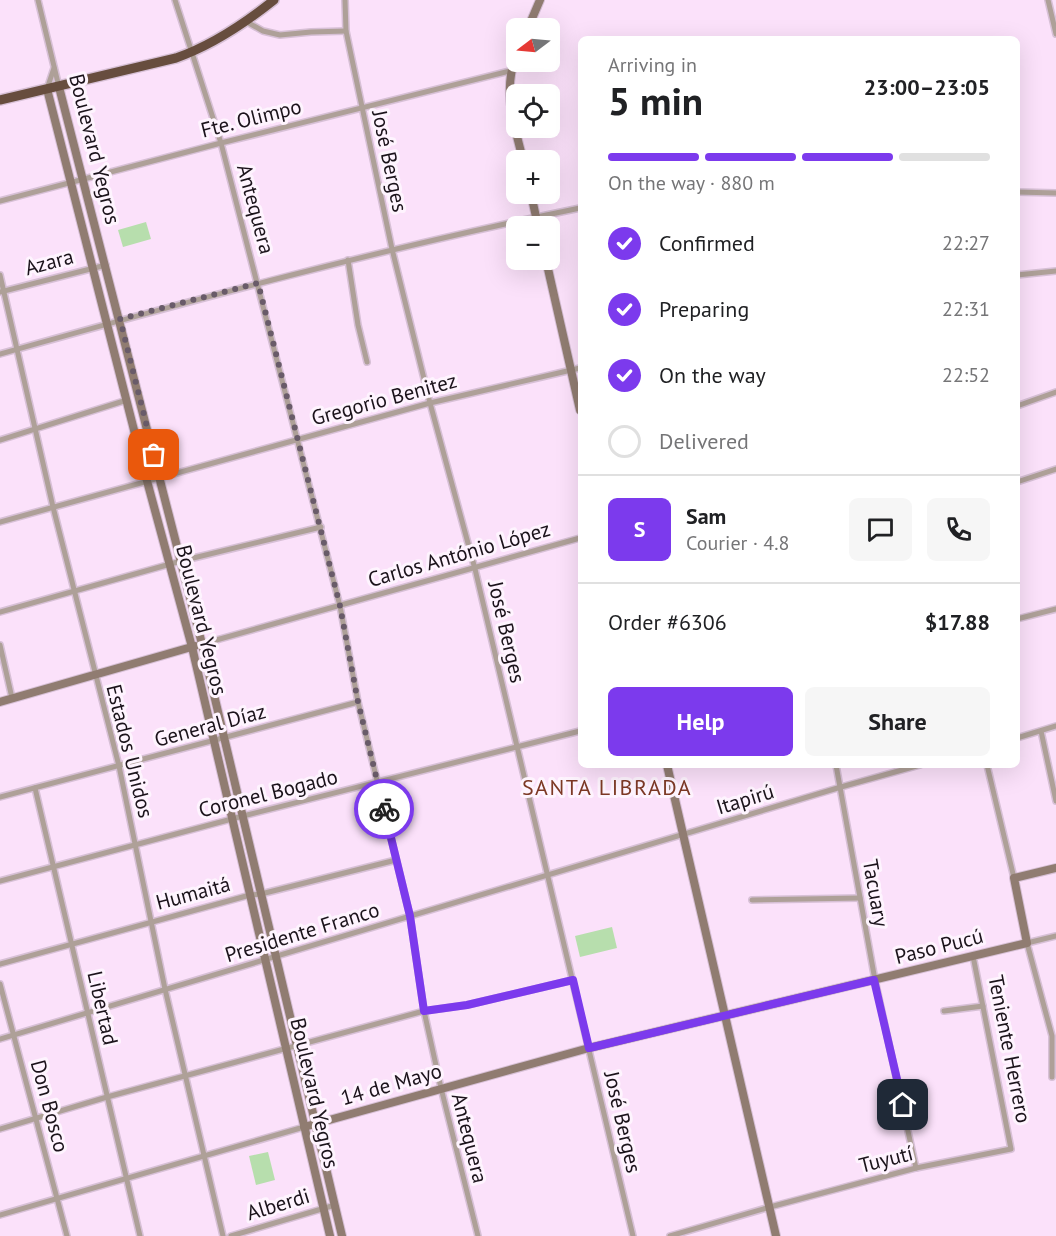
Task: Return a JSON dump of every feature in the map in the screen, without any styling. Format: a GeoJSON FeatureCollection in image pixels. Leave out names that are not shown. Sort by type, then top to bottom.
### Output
{"type":"FeatureCollection","features":[{"type":"Feature","properties":{"kind":"highway"},"geometry":{"type":"LineString","coordinates":[[0,100],[176,58],[192,52],[246,22],[274,0]]}},
{"type":"Feature","properties":{"kind":"main road"},"geometry":{"type":"LineString","coordinates":[[532,18],[540,0]]}},
{"type":"Feature","properties":{"kind":"main road"},"geometry":{"type":"LineString","coordinates":[[510,72],[511,107],[521,150]]}},
{"type":"Feature","properties":{"kind":"main road","name":"Boulevard Yegros"},"geometry":{"type":"LineString","coordinates":[[59,87],[202,644],[342,1236]]}},
{"type":"Feature","properties":{"kind":"main road","name":"Boulevard Yegros"},"geometry":{"type":"LineString","coordinates":[[47,88],[147,481],[192,647],[330,1236]]}},
{"type":"Feature","properties":{"kind":"main road"},"geometry":{"type":"LineString","coordinates":[[548,270],[578,402]]}},
{"type":"Feature","properties":{"kind":"main road","name":"Carlos António López"},"geometry":{"type":"LineString","coordinates":[[0,702],[202,644]]}},
{"type":"Feature","properties":{"kind":"main road"},"geometry":{"type":"LineString","coordinates":[[668,768],[776,1236]]}},
{"type":"Feature","properties":{"kind":"main road"},"geometry":{"type":"LineString","coordinates":[[1027,943],[1014,878],[1056,868]]}},
{"type":"Feature","properties":{"kind":"main road","name":"Paso Pucú"},"geometry":{"type":"LineString","coordinates":[[725,1016],[1027,943]]}},
{"type":"Feature","properties":{"kind":"main road","name":"14 de Mayo"},"geometry":{"type":"LineString","coordinates":[[304,1127],[589,1048],[725,1016]]}},
{"type":"Feature","properties":{"kind":"street"},"geometry":{"type":"LineString","coordinates":[[38,0],[55,67]]}},
{"type":"Feature","properties":{"kind":"street","name":"Antequera"},"geometry":{"type":"LineString","coordinates":[[175,0],[221,142],[321,527],[340,606],[358,702],[410,916],[424,1011],[441,1088],[478,1236]]}},
{"type":"Feature","properties":{"kind":"street","name":"José Berges"},"geometry":{"type":"LineString","coordinates":[[345,0],[346,31],[392,249],[430,403],[475,569],[633,1236]]}},
{"type":"Feature","properties":{"kind":"street"},"geometry":{"type":"LineString","coordinates":[[1048,0],[1056,34]]}},
{"type":"Feature","properties":{"kind":"street"},"geometry":{"type":"LineString","coordinates":[[246,22],[263,31],[280,35],[346,31]]}},
{"type":"Feature","properties":{"kind":"street","name":"Boulevard Yegros"},"geometry":{"type":"LineString","coordinates":[[55,67],[59,87]]}},
{"type":"Feature","properties":{"kind":"street","name":"Boulevard Yegros"},"geometry":{"type":"LineString","coordinates":[[47,88],[55,67]]}},
{"type":"Feature","properties":{"kind":"street","name":"Fte. Olimpo"},"geometry":{"type":"LineString","coordinates":[[0,201],[221,142],[506,71]]}},
{"type":"Feature","properties":{"kind":"street"},"geometry":{"type":"LineString","coordinates":[[1020,192],[1056,193]]}},
{"type":"Feature","properties":{"kind":"street"},"geometry":{"type":"LineString","coordinates":[[541,216],[578,208]]}},
{"type":"Feature","properties":{"kind":"street"},"geometry":{"type":"LineString","coordinates":[[0,354],[120,319],[258,283],[392,249],[506,224]]}},
{"type":"Feature","properties":{"kind":"street"},"geometry":{"type":"LineString","coordinates":[[348,260],[358,325],[368,362]]}},
{"type":"Feature","properties":{"kind":"street","name":"Azara"},"geometry":{"type":"LineString","coordinates":[[2,291],[106,265]]}},
{"type":"Feature","properties":{"kind":"street"},"geometry":{"type":"LineString","coordinates":[[1020,275],[1056,271]]}},
{"type":"Feature","properties":{"kind":"street","name":"Estados Unidos"},"geometry":{"type":"LineString","coordinates":[[0,276],[53,507],[119,766],[165,989],[223,1236]]}},
{"type":"Feature","properties":{"kind":"street","name":"Gregorio Benitez"},"geometry":{"type":"LineString","coordinates":[[0,522],[430,403],[578,369]]}},
{"type":"Feature","properties":{"kind":"street"},"geometry":{"type":"LineString","coordinates":[[1020,405],[1056,392]]}},
{"type":"Feature","properties":{"kind":"street"},"geometry":{"type":"LineString","coordinates":[[0,440],[127,400]]}},
{"type":"Feature","properties":{"kind":"street"},"geometry":{"type":"LineString","coordinates":[[1020,481],[1056,469]]}},
{"type":"Feature","properties":{"kind":"street"},"geometry":{"type":"LineString","coordinates":[[0,612],[181,561],[321,527]]}},
{"type":"Feature","properties":{"kind":"street","name":"Carlos António López"},"geometry":{"type":"LineString","coordinates":[[202,644],[578,539]]}},
{"type":"Feature","properties":{"kind":"street"},"geometry":{"type":"LineString","coordinates":[[1020,618],[1056,609]]}},
{"type":"Feature","properties":{"kind":"street"},"geometry":{"type":"LineString","coordinates":[[0,645],[12,698]]}},
{"type":"Feature","properties":{"kind":"street","name":"General Díaz"},"geometry":{"type":"LineString","coordinates":[[0,797],[358,702]]}},
{"type":"Feature","properties":{"kind":"street"},"geometry":{"type":"LineString","coordinates":[[1020,737],[1056,726]]}},
{"type":"Feature","properties":{"kind":"street","name":"Coronel Bogado"},"geometry":{"type":"LineString","coordinates":[[0,881],[578,731]]}},
{"type":"Feature","properties":{"kind":"street"},"geometry":{"type":"LineString","coordinates":[[1041,731],[1056,801]]}},
{"type":"Feature","properties":{"kind":"street","name":"Tacuary"},"geometry":{"type":"LineString","coordinates":[[837,768],[874,980],[916,1168]]}},
{"type":"Feature","properties":{"kind":"street","name":"Itapirú"},"geometry":{"type":"LineString","coordinates":[[683,835],[909,768]]}},
{"type":"Feature","properties":{"kind":"street"},"geometry":{"type":"LineString","coordinates":[[988,768],[1014,878]]}},
{"type":"Feature","properties":{"kind":"street","name":"Libertad"},"geometry":{"type":"LineString","coordinates":[[35,788],[140,1236]]}},
{"type":"Feature","properties":{"kind":"street","name":"Presidente Franco"},"geometry":{"type":"LineString","coordinates":[[0,1039],[683,835]]}},
{"type":"Feature","properties":{"kind":"street","name":"Humaitá"},"geometry":{"type":"LineString","coordinates":[[0,964],[250,895],[396,860]]}},
{"type":"Feature","properties":{"kind":"street"},"geometry":{"type":"LineString","coordinates":[[752,900],[860,898]]}},
{"type":"Feature","properties":{"kind":"street","name":"Paso Pucú"},"geometry":{"type":"LineString","coordinates":[[1027,943],[1056,936]]}},
{"type":"Feature","properties":{"kind":"street"},"geometry":{"type":"LineString","coordinates":[[1027,943],[1052,1036],[1052,1077]]}},
{"type":"Feature","properties":{"kind":"street","name":"Teniente Herrero"},"geometry":{"type":"LineString","coordinates":[[973,956],[1011,1149]]}},
{"type":"Feature","properties":{"kind":"street"},"geometry":{"type":"LineString","coordinates":[[0,1130],[107,1097],[424,1011],[467,1005],[573,980]]}},
{"type":"Feature","properties":{"kind":"street","name":"Don Bosco"},"geometry":{"type":"LineString","coordinates":[[0,984],[67,1236]]}},
{"type":"Feature","properties":{"kind":"street"},"geometry":{"type":"LineString","coordinates":[[944,1011],[983,1006]]}},
{"type":"Feature","properties":{"kind":"street","name":"14 de Mayo"},"geometry":{"type":"LineString","coordinates":[[0,1215],[304,1127]]}},
{"type":"Feature","properties":{"kind":"street","name":"Tuyutí"},"geometry":{"type":"LineString","coordinates":[[670,1236],[916,1168],[1011,1149]]}},
{"type":"Feature","properties":{"kind":"street","name":"Alberdi"},"geometry":{"type":"LineString","coordinates":[[231,1236],[335,1205]]}},
{"type":"Feature","properties":{"kind":"green space"},"geometry":{"type":"Polygon","coordinates":[[[146,222],[151,239],[123,247],[118,230],[146,222]]]}},
{"type":"Feature","properties":{"kind":"green space"},"geometry":{"type":"Polygon","coordinates":[[[612,927],[617,948],[580,957],[575,936],[612,927]]]}},
{"type":"Feature","properties":{"kind":"green space"},"geometry":{"type":"Polygon","coordinates":[[[268,1152],[275,1180],[256,1185],[249,1156],[268,1152]]]}},
{"type":"Feature","properties":{"kind":"way so far"},"geometry":{"type":"LineString","coordinates":[[154,455],[120,319],[258,283],[340,606],[358,702],[384,809]]}},
{"type":"Feature","properties":{"kind":"district","name":"SANTA LIBRADA"},"geometry":{"type":"Point","coordinates":[607,787]}},
{"type":"Feature","properties":{"kind":"route"},"geometry":{"type":"LineString","coordinates":[[384,809],[410,916],[424,1011],[467,1005],[573,980],[589,1048],[874,980],[903,1105]]}}]}
